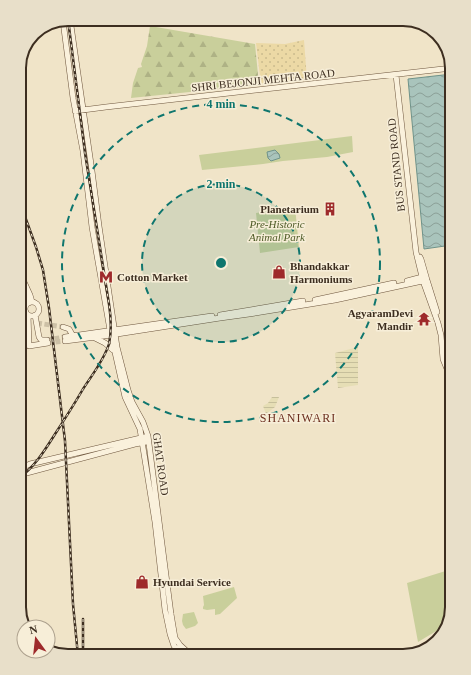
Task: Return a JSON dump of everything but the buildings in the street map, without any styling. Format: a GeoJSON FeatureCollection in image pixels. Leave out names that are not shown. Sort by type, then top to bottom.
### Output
{"type":"FeatureCollection","features":[{"type":"Feature","properties":{"kind":"main road","name":"GHAT ROAD"},"geometry":{"type":"LineString","coordinates":[[63,26],[75,111],[83,151],[92,227],[102,266],[113,332],[122,369],[132,402],[143,422],[173,629],[175,638],[184,649]]}},
{"type":"Feature","properties":{"kind":"main road","name":"GHAT ROAD"},"geometry":{"type":"LineString","coordinates":[[71,26],[99,226],[102,266]]}},
{"type":"Feature","properties":{"kind":"main road","name":"SHRI BEJONJI MEHTA ROAD"},"geometry":{"type":"LineString","coordinates":[[75,111],[445,69]]}},
{"type":"Feature","properties":{"kind":"main road","name":"BUS STAND ROAD"},"geometry":{"type":"LineString","coordinates":[[396,75],[416,252],[424,278]]}},
{"type":"Feature","properties":{"kind":"main road"},"geometry":{"type":"LineString","coordinates":[[83,158],[90,157]]}},
{"type":"Feature","properties":{"kind":"main road"},"geometry":{"type":"LineString","coordinates":[[113,332],[94,338],[65,339],[73,336],[243,315],[328,301],[424,278],[442,336],[445,351]]}},
{"type":"Feature","properties":{"kind":"main road"},"geometry":{"type":"LineString","coordinates":[[26,286],[30,295],[28,307],[29,346],[45,342],[39,337],[35,315]]}},
{"type":"Feature","properties":{"kind":"main road"},"geometry":{"type":"LineString","coordinates":[[26,301],[32,316],[35,315]]}},
{"type":"Feature","properties":{"kind":"main road"},"geometry":{"type":"LineString","coordinates":[[28,307],[36,304],[39,308],[35,315]]}},
{"type":"Feature","properties":{"kind":"main road"},"geometry":{"type":"LineString","coordinates":[[28,323],[37,323]]}},
{"type":"Feature","properties":{"kind":"main road"},"geometry":{"type":"LineString","coordinates":[[64,327],[69,329],[73,336]]}},
{"type":"Feature","properties":{"kind":"main road","name":"GHAT ROAD"},"geometry":{"type":"LineString","coordinates":[[113,332],[114,351],[125,397],[145,439],[144,449],[155,522],[165,610],[170,634],[174,646],[177,649]]}},
{"type":"Feature","properties":{"kind":"main road"},"geometry":{"type":"LineString","coordinates":[[442,336],[443,359],[445,364]]}},
{"type":"Feature","properties":{"kind":"main road"},"geometry":{"type":"LineString","coordinates":[[94,338],[105,343],[114,351]]}},
{"type":"Feature","properties":{"kind":"main road"},"geometry":{"type":"LineString","coordinates":[[135,442],[140,429]]}},
{"type":"Feature","properties":{"kind":"main road"},"geometry":{"type":"LineString","coordinates":[[26,473],[145,439]]}},
{"type":"Feature","properties":{"kind":"main road"},"geometry":{"type":"LineString","coordinates":[[26,466],[135,442],[144,449]]}},
{"type":"Feature","properties":{"kind":"shaded area"},"geometry":{"type":"Polygon","coordinates":[[[358,347],[358,385],[338,388],[335,353],[358,347]]]}},
{"type":"Feature","properties":{"kind":"shaded area"},"geometry":{"type":"Polygon","coordinates":[[[272,397],[279,397],[275,407],[266,414],[263,406],[268,403],[272,397]]]}},
{"type":"Feature","properties":{"kind":"green space"},"geometry":{"type":"Polygon","coordinates":[[[150,26],[255,44],[259,85],[131,98],[133,83],[138,68],[142,67],[141,64],[147,46],[150,26]]]}},
{"type":"Feature","properties":{"kind":"green space"},"geometry":{"type":"Polygon","coordinates":[[[352,136],[353,152],[327,157],[202,170],[199,155],[352,136]]]}},
{"type":"Feature","properties":{"kind":"green space","name":"Pre-Historic Animal Park"},"geometry":{"type":"Polygon","coordinates":[[[295,207],[299,247],[260,253],[256,213],[295,207]]]}},
{"type":"Feature","properties":{"kind":"green space"},"geometry":{"type":"Polygon","coordinates":[[[445,571],[444,618],[438,630],[418,642],[407,583],[445,571]]]}},
{"type":"Feature","properties":{"kind":"green space"},"geometry":{"type":"Polygon","coordinates":[[[234,587],[237,598],[220,614],[215,615],[215,609],[203,609],[203,596],[234,587]]]}},
{"type":"Feature","properties":{"kind":"green space"},"geometry":{"type":"Polygon","coordinates":[[[194,612],[198,623],[195,626],[186,629],[182,621],[183,614],[194,612]]]}},
{"type":"Feature","properties":{"kind":"sand"},"geometry":{"type":"Polygon","coordinates":[[[304,40],[307,80],[261,84],[256,43],[285,44],[304,40]]]}},
{"type":"Feature","properties":{"kind":"water"},"geometry":{"type":"Polygon","coordinates":[[[445,75],[445,246],[424,249],[408,79],[445,75]]]}},
{"type":"Feature","properties":{"kind":"water"},"geometry":{"type":"Polygon","coordinates":[[[275,150],[279,154],[280,158],[271,161],[268,158],[267,152],[275,150]]]}},
{"type":"Feature","properties":{"kind":"tunnel"},"geometry":{"type":"LineString","coordinates":[[37,323],[63,327]]}},
{"type":"Feature","properties":{"kind":"tunnel"},"geometry":{"type":"LineString","coordinates":[[47,340],[65,337]]}},
{"type":"Feature","properties":{"kind":"tunnel"},"geometry":{"type":"LineString","coordinates":[[48,343],[65,341]]}},
{"type":"Feature","properties":{"kind":"railway"},"geometry":{"type":"LineString","coordinates":[[26,472],[31,468],[49,444],[98,367],[109,344],[111,334],[110,309],[85,153],[69,26]]}},
{"type":"Feature","properties":{"kind":"railway"},"geometry":{"type":"LineString","coordinates":[[26,219],[43,270],[65,441],[73,604],[77,649]]}},
{"type":"Feature","properties":{"kind":"railway"},"geometry":{"type":"LineString","coordinates":[[83,619],[83,649]]}},
{"type":"Feature","properties":{"kind":"place","name":"Planetarium"},"geometry":{"type":"Point","coordinates":[330,209]}},
{"type":"Feature","properties":{"kind":"place","name":"Bhandakkar Harmoniums"},"geometry":{"type":"Point","coordinates":[279,272]}},
{"type":"Feature","properties":{"kind":"place","name":"Cotton Market"},"geometry":{"type":"Point","coordinates":[106,277]}},
{"type":"Feature","properties":{"kind":"place","name":"AgyaramDevi Mandir"},"geometry":{"type":"Point","coordinates":[424,319]}},
{"type":"Feature","properties":{"kind":"place","name":"Hyundai Service"},"geometry":{"type":"Point","coordinates":[142,582]}},
{"type":"Feature","properties":{"kind":"district","name":"SHANIWARI"},"geometry":{"type":"Point","coordinates":[298,418]}}]}
